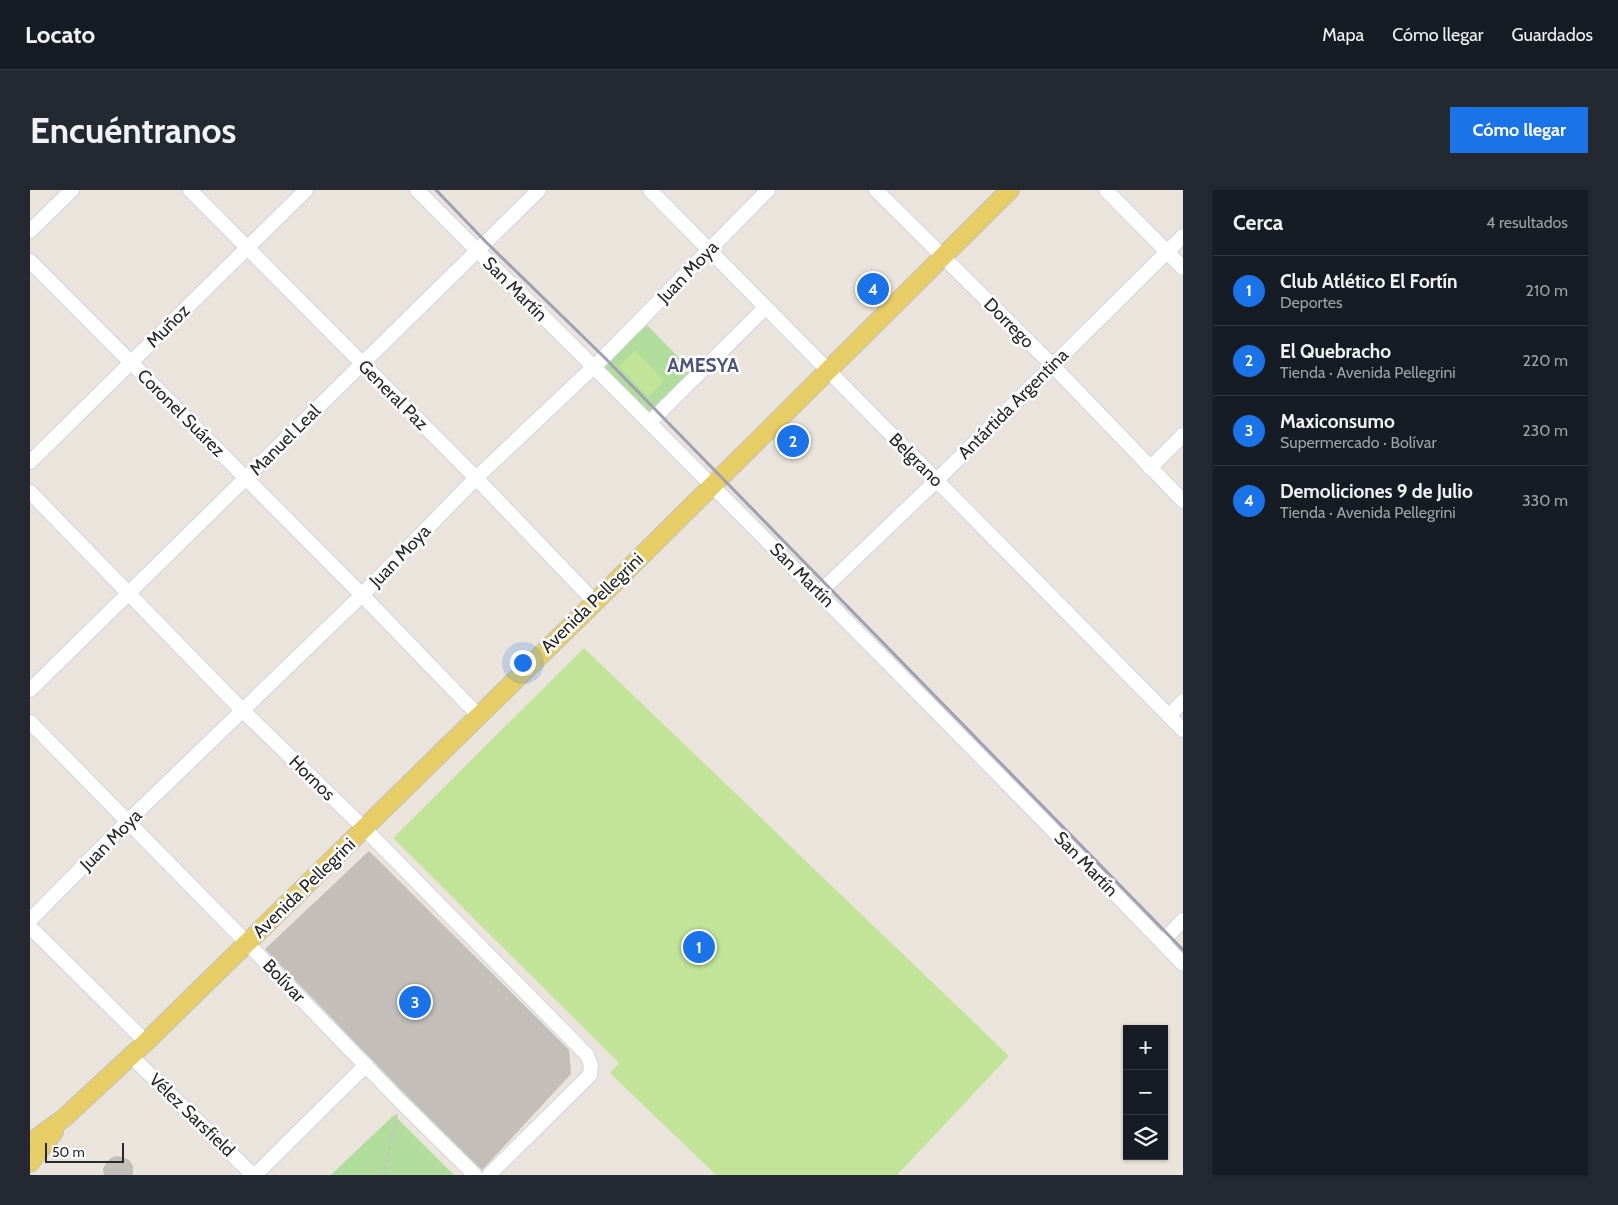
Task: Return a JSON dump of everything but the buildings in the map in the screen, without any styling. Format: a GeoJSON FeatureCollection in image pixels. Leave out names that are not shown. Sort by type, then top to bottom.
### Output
{"type":"FeatureCollection","features":[{"type":"Feature","properties":{"kind":"main road","name":"Avenida Pellegrini"},"geometry":{"type":"LineString","coordinates":[[30,1143],[64,1118],[146,1042],[595,602],[1010,190]]}},
{"type":"Feature","properties":{"kind":"main road","name":"Avenida Pellegrini"},"geometry":{"type":"LineString","coordinates":[[30,1163],[64,1118]]}},
{"type":"Feature","properties":{"kind":"street"},"geometry":{"type":"LineString","coordinates":[[30,231],[72,190]]}},
{"type":"Feature","properties":{"kind":"street","name":"General Paz"},"geometry":{"type":"LineString","coordinates":[[190,190],[476,478],[595,602]]}},
{"type":"Feature","properties":{"kind":"street","name":"Muñoz"},"geometry":{"type":"LineString","coordinates":[[30,462],[306,190]]}},
{"type":"Feature","properties":{"kind":"street","name":"San Martín"},"geometry":{"type":"LineString","coordinates":[[416,190],[650,422],[711,486],[820,592],[1183,964]]}},
{"type":"Feature","properties":{"kind":"street","name":"Manuel Leal"},"geometry":{"type":"LineString","coordinates":[[30,690],[539,190]]}},
{"type":"Feature","properties":{"kind":"street","name":"Belgrano"},"geometry":{"type":"LineString","coordinates":[[650,190],[764,308],[937,480],[1183,730]]}},
{"type":"Feature","properties":{"kind":"street","name":"Juan Moya"},"geometry":{"type":"LineString","coordinates":[[30,920],[242,710],[362,595],[476,478],[594,367],[768,190]]}},
{"type":"Feature","properties":{"kind":"street","name":"Dorrego"},"geometry":{"type":"LineString","coordinates":[[876,190],[1052,365],[1183,501]]}},
{"type":"Feature","properties":{"kind":"street"},"geometry":{"type":"LineString","coordinates":[[1106,190],[1183,268]]}},
{"type":"Feature","properties":{"kind":"street","name":"Antártida Argentina"},"geometry":{"type":"LineString","coordinates":[[820,592],[937,480],[1183,236]]}},
{"type":"Feature","properties":{"kind":"street","name":"Coronel Suárez"},"geometry":{"type":"LineString","coordinates":[[30,261],[362,595],[478,715]]}},
{"type":"Feature","properties":{"kind":"street"},"geometry":{"type":"LineString","coordinates":[[650,422],[764,308]]}},
{"type":"Feature","properties":{"kind":"street"},"geometry":{"type":"LineString","coordinates":[[1150,468],[1183,435]]}},
{"type":"Feature","properties":{"kind":"street","name":"Hornos"},"geometry":{"type":"LineString","coordinates":[[30,492],[242,710],[364,828],[587,1055],[591,1065],[590,1075],[489,1175]]}},
{"type":"Feature","properties":{"kind":"street"},"geometry":{"type":"LineString","coordinates":[[1169,716],[1183,701]]}},
{"type":"Feature","properties":{"kind":"street","name":"Bolívar"},"geometry":{"type":"LineString","coordinates":[[30,722],[400,1102],[475,1175]]}},
{"type":"Feature","properties":{"kind":"street"},"geometry":{"type":"LineString","coordinates":[[1162,942],[1183,920]]}},
{"type":"Feature","properties":{"kind":"street"},"geometry":{"type":"LineString","coordinates":[[30,927],[146,1042]]}},
{"type":"Feature","properties":{"kind":"street","name":"Vélez Sarsfield"},"geometry":{"type":"LineString","coordinates":[[131,1056],[254,1175]]}},
{"type":"Feature","properties":{"kind":"street"},"geometry":{"type":"LineString","coordinates":[[254,1175],[366,1065]]}},
{"type":"Feature","properties":{"kind":"path"},"geometry":{"type":"LineString","coordinates":[[383,1175],[400,1102]]}},
{"type":"Feature","properties":{"kind":"green space"},"geometry":{"type":"Polygon","coordinates":[[[647,325],[694,373],[650,416],[603,367],[647,325]]]}},
{"type":"Feature","properties":{"kind":"green space"},"geometry":{"type":"Polygon","coordinates":[[[635,350],[664,381],[648,397],[619,366],[635,350]]]}},
{"type":"Feature","properties":{"kind":"green space"},"geometry":{"type":"Polygon","coordinates":[[[584,648],[1009,1056],[897,1175],[716,1175],[610,1073],[619,1063],[393,838],[584,648]]]}},
{"type":"Feature","properties":{"kind":"green space"},"geometry":{"type":"Polygon","coordinates":[[[394,1115],[454,1175],[331,1175],[394,1115]]]}},
{"type":"Feature","properties":{"kind":"railway"},"geometry":{"type":"LineString","coordinates":[[436,190],[486,242],[604,357],[1183,950]]}},
{"type":"Feature","properties":{"kind":"place","name":"Demoliciones 9 de Julio"},"geometry":{"type":"Point","coordinates":[873,289]}},
{"type":"Feature","properties":{"kind":"place","name":"El Quebracho"},"geometry":{"type":"Point","coordinates":[793,441]}},
{"type":"Feature","properties":{"kind":"place","name":"Club Atlético El Fortín"},"geometry":{"type":"Point","coordinates":[699,947]}},
{"type":"Feature","properties":{"kind":"place","name":"Maxiconsumo"},"geometry":{"type":"Point","coordinates":[415,1002]}},
{"type":"Feature","properties":{"kind":"district","name":"AMESYA"},"geometry":{"type":"Point","coordinates":[703,365]}}]}
